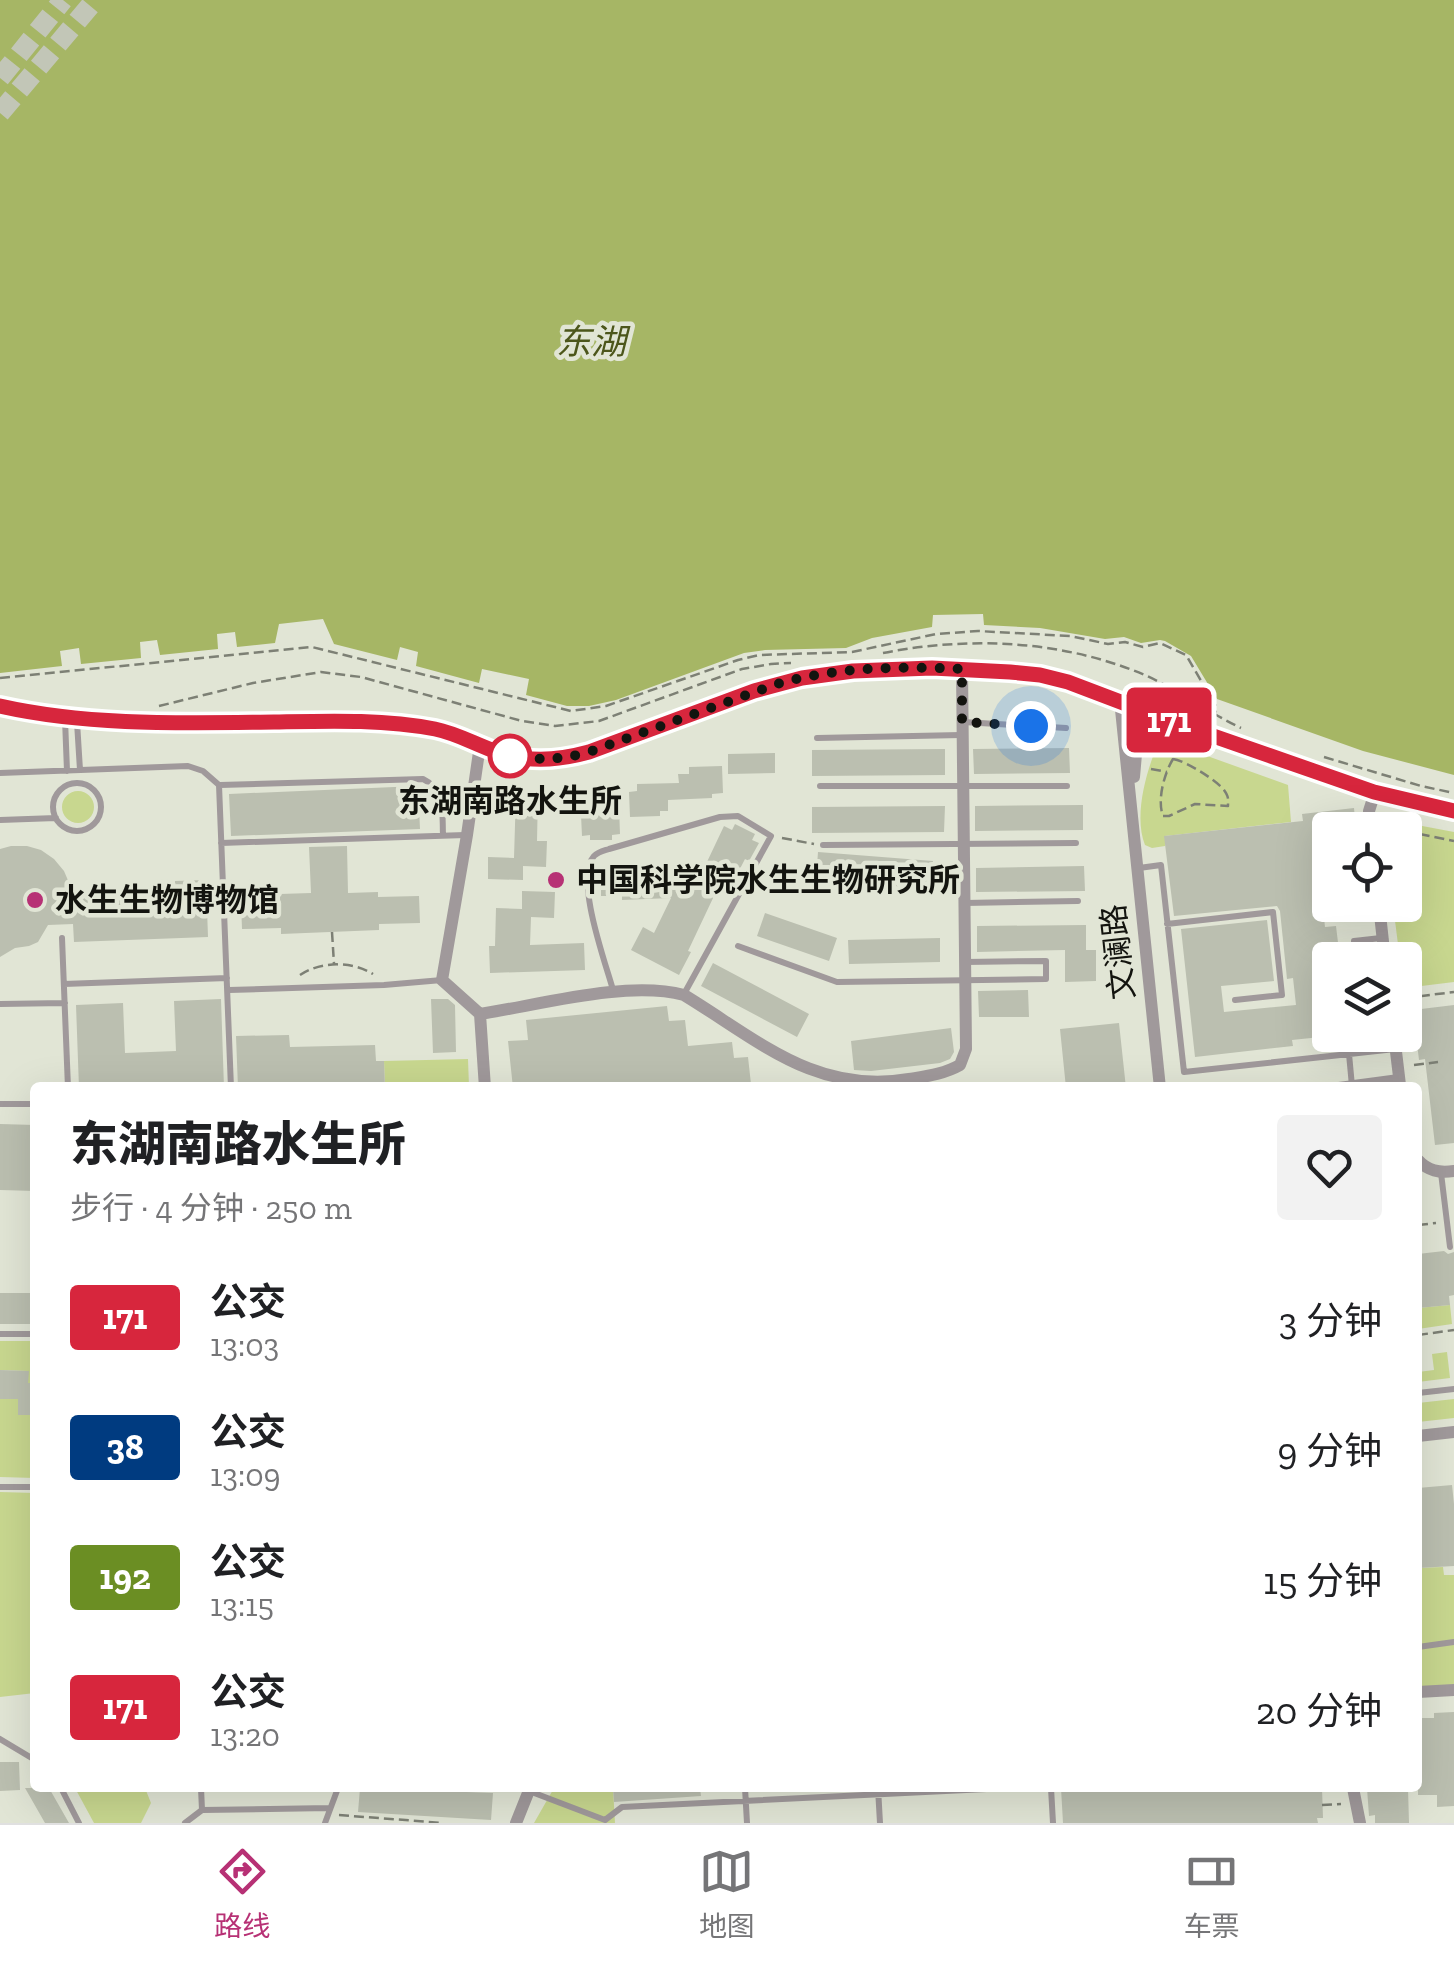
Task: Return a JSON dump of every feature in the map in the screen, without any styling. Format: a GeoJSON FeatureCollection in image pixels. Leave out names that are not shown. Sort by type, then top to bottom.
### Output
{"type":"FeatureCollection","features":[{"type":"Feature","properties":{"kind":"street"},"geometry":{"type":"LineString","coordinates":[[480,1014],[614,992],[669,991],[684,995],[790,1062],[838,1079],[880,1082],[948,1072],[960,1065],[966,1048],[962,669]]}},
{"type":"Feature","properties":{"kind":"street"},"geometry":{"type":"LineString","coordinates":[[0,706],[71,718],[152,722],[388,722],[440,730],[507,755],[563,760],[790,680],[853,671],[962,669],[1040,675],[1068,682],[1374,792],[1454,811]]}},
{"type":"Feature","properties":{"kind":"street","name":"文澜路"},"geometry":{"type":"LineString","coordinates":[[1120,700],[1159,1082]]}},
{"type":"Feature","properties":{"kind":"street","name":"文澜路"},"geometry":{"type":"LineString","coordinates":[[1132,810],[1140,708]]}},
{"type":"Feature","properties":{"kind":"street"},"geometry":{"type":"LineString","coordinates":[[480,745],[442,980],[480,1014],[485,1082]]}},
{"type":"Feature","properties":{"kind":"street"},"geometry":{"type":"LineString","coordinates":[[1368,812],[1374,792]]}},
{"type":"Feature","properties":{"kind":"street"},"geometry":{"type":"LineString","coordinates":[[1381,922],[1383,942]]}},
{"type":"Feature","properties":{"kind":"street"},"geometry":{"type":"LineString","coordinates":[[1396,1052],[1399,1078]]}},
{"type":"Feature","properties":{"kind":"street"},"geometry":{"type":"LineString","coordinates":[[1422,1164],[1448,1172]]}},
{"type":"Feature","properties":{"kind":"street"},"geometry":{"type":"LineString","coordinates":[[1422,1436],[1454,1432]]}},
{"type":"Feature","properties":{"kind":"street"},"geometry":{"type":"LineString","coordinates":[[1422,1692],[1454,1690]]}},
{"type":"Feature","properties":{"kind":"street"},"geometry":{"type":"LineString","coordinates":[[516,1823],[529,1792]]}},
{"type":"Feature","properties":{"kind":"street"},"geometry":{"type":"LineString","coordinates":[[1354,1792],[1360,1823]]}},
{"type":"Feature","properties":{"kind":"lane"},"geometry":{"type":"LineString","coordinates":[[71,718],[77,783]]}},
{"type":"Feature","properties":{"kind":"lane"},"geometry":{"type":"LineString","coordinates":[[817,738],[962,729],[1066,728]]}},
{"type":"Feature","properties":{"kind":"lane"},"geometry":{"type":"LineString","coordinates":[[0,773],[188,766],[203,771],[219,785],[423,779],[434,785],[442,799],[444,836]]}},
{"type":"Feature","properties":{"kind":"lane"},"geometry":{"type":"LineString","coordinates":[[219,785],[232,1082]]}},
{"type":"Feature","properties":{"kind":"lane"},"geometry":{"type":"LineString","coordinates":[[66,786],[90,786],[100,798],[102,807],[97,822],[83,831],[66,829],[56,818],[56,796],[66,786]]}},
{"type":"Feature","properties":{"kind":"lane"},"geometry":{"type":"LineString","coordinates":[[820,786],[1067,786]]}},
{"type":"Feature","properties":{"kind":"lane"},"geometry":{"type":"LineString","coordinates":[[614,992],[589,900],[589,866],[597,853],[738,816],[771,836],[684,995]]}},
{"type":"Feature","properties":{"kind":"lane"},"geometry":{"type":"LineString","coordinates":[[0,820],[56,818]]}},
{"type":"Feature","properties":{"kind":"lane"},"geometry":{"type":"LineString","coordinates":[[221,843],[468,834]]}},
{"type":"Feature","properties":{"kind":"lane"},"geometry":{"type":"LineString","coordinates":[[824,846],[1076,843]]}},
{"type":"Feature","properties":{"kind":"lane"},"geometry":{"type":"LineString","coordinates":[[1137,868],[1160,866],[1184,1072],[1365,1052]]}},
{"type":"Feature","properties":{"kind":"lane"},"geometry":{"type":"LineString","coordinates":[[964,903],[1078,901]]}},
{"type":"Feature","properties":{"kind":"lane"},"geometry":{"type":"LineString","coordinates":[[1167,924],[1274,912],[1282,995],[1235,1000]]}},
{"type":"Feature","properties":{"kind":"lane"},"geometry":{"type":"LineString","coordinates":[[62,938],[68,1082]]}},
{"type":"Feature","properties":{"kind":"lane"},"geometry":{"type":"LineString","coordinates":[[1354,942],[1382,938]]}},
{"type":"Feature","properties":{"kind":"lane"},"geometry":{"type":"LineString","coordinates":[[738,946],[837,982],[1046,979],[1046,961],[964,962]]}},
{"type":"Feature","properties":{"kind":"lane"},"geometry":{"type":"LineString","coordinates":[[64,984],[227,978]]}},
{"type":"Feature","properties":{"kind":"lane"},"geometry":{"type":"LineString","coordinates":[[229,990],[442,980]]}},
{"type":"Feature","properties":{"kind":"lane"},"geometry":{"type":"LineString","coordinates":[[0,1004],[65,1003]]}},
{"type":"Feature","properties":{"kind":"lane"},"geometry":{"type":"LineString","coordinates":[[1346,1082],[1349,1054]]}},
{"type":"Feature","properties":{"kind":"lane"},"geometry":{"type":"LineString","coordinates":[[0,1104],[30,1104]]}},
{"type":"Feature","properties":{"kind":"lane"},"geometry":{"type":"LineString","coordinates":[[1448,1172],[1450,1247]]}},
{"type":"Feature","properties":{"kind":"lane"},"geometry":{"type":"LineString","coordinates":[[0,1334],[30,1334]]}},
{"type":"Feature","properties":{"kind":"lane"},"geometry":{"type":"LineString","coordinates":[[1422,1393],[1454,1389]]}},
{"type":"Feature","properties":{"kind":"lane"},"geometry":{"type":"LineString","coordinates":[[0,1487],[30,1487]]}},
{"type":"Feature","properties":{"kind":"lane"},"geometry":{"type":"LineString","coordinates":[[1422,1646],[1454,1642]]}},
{"type":"Feature","properties":{"kind":"lane"},"geometry":{"type":"LineString","coordinates":[[0,1739],[30,1757]]}},
{"type":"Feature","properties":{"kind":"lane"},"geometry":{"type":"LineString","coordinates":[[63,1792],[79,1823]]}},
{"type":"Feature","properties":{"kind":"lane"},"geometry":{"type":"LineString","coordinates":[[201,1792],[202,1810]]}},
{"type":"Feature","properties":{"kind":"lane"},"geometry":{"type":"LineString","coordinates":[[537,1792],[605,1820],[622,1807],[865,1792]]}},
{"type":"Feature","properties":{"kind":"lane"},"geometry":{"type":"LineString","coordinates":[[744,1792],[746,1823]]}},
{"type":"Feature","properties":{"kind":"lane"},"geometry":{"type":"LineString","coordinates":[[878,1792],[880,1823]]}},
{"type":"Feature","properties":{"kind":"lane"},"geometry":{"type":"LineString","coordinates":[[1051,1792],[1053,1823]]}},
{"type":"Feature","properties":{"kind":"lane"},"geometry":{"type":"LineString","coordinates":[[184,1823],[202,1810],[327,1815]]}},
{"type":"Feature","properties":{"kind":"path"},"geometry":{"type":"LineString","coordinates":[[0,678],[312,647],[571,712],[606,706],[759,655],[852,652],[948,632],[1032,632],[1108,644],[1160,643],[1186,656],[1218,708],[1214,714]]}},
{"type":"Feature","properties":{"kind":"path"},"geometry":{"type":"LineString","coordinates":[[1173,760],[1183,761],[1225,791],[1228,806],[1195,804],[1163,816],[1160,804],[1167,772],[1173,760]]}},
{"type":"Feature","properties":{"kind":"path"},"geometry":{"type":"LineString","coordinates":[[1135,766],[1167,772]]}},
{"type":"Feature","properties":{"kind":"path"},"geometry":{"type":"LineString","coordinates":[[1422,834],[1454,841]]}},
{"type":"Feature","properties":{"kind":"path"},"geometry":{"type":"LineString","coordinates":[[771,836],[824,846]]}},
{"type":"Feature","properties":{"kind":"path"},"geometry":{"type":"LineString","coordinates":[[332,932],[334,964]]}},
{"type":"Feature","properties":{"kind":"path"},"geometry":{"type":"LineString","coordinates":[[290,987],[310,968],[334,964],[366,970],[384,985]]}},
{"type":"Feature","properties":{"kind":"path"},"geometry":{"type":"LineString","coordinates":[[1422,996],[1454,992]]}},
{"type":"Feature","properties":{"kind":"path"},"geometry":{"type":"LineString","coordinates":[[1399,1078],[1438,1062]]}},
{"type":"Feature","properties":{"kind":"path"},"geometry":{"type":"LineString","coordinates":[[1422,1225],[1447,1222]]}},
{"type":"Feature","properties":{"kind":"path"},"geometry":{"type":"LineString","coordinates":[[1422,1334],[1454,1330]]}},
{"type":"Feature","properties":{"kind":"path"},"geometry":{"type":"LineString","coordinates":[[1322,1804],[1356,1804]]}},
{"type":"Feature","properties":{"kind":"path"},"geometry":{"type":"LineString","coordinates":[[327,1815],[443,1823]]}},
{"type":"Feature","properties":{"kind":"shaded area"},"geometry":{"type":"Polygon","coordinates":[[[1160,739],[1288,785],[1291,822],[1165,836],[1165,846],[1145,845],[1141,806],[1146,777],[1160,739]]]}},
{"type":"Feature","properties":{"kind":"shaded area"},"geometry":{"type":"Polygon","coordinates":[[[78,791],[89,796],[94,807],[89,818],[78,823],[67,818],[62,807],[67,796],[78,791]]]}},
{"type":"Feature","properties":{"kind":"shaded area"},"geometry":{"type":"Polygon","coordinates":[[[1422,826],[1454,832],[1454,982],[1422,986],[1422,942],[1398,942],[1395,922],[1422,922],[1422,826]]]}},
{"type":"Feature","properties":{"kind":"shaded area"},"geometry":{"type":"Polygon","coordinates":[[[468,1059],[469,1082],[385,1082],[384,1061],[468,1059]]]}},
{"type":"Feature","properties":{"kind":"shaded area"},"geometry":{"type":"Polygon","coordinates":[[[1450,1305],[1452,1324],[1422,1328],[1422,1308],[1450,1305]]]}},
{"type":"Feature","properties":{"kind":"shaded area"},"geometry":{"type":"Polygon","coordinates":[[[0,1341],[30,1341],[30,1383],[28,1371],[0,1370],[0,1341]]]}},
{"type":"Feature","properties":{"kind":"shaded area"},"geometry":{"type":"Polygon","coordinates":[[[1447,1352],[1450,1378],[1422,1382],[1422,1372],[1434,1370],[1432,1354],[1447,1352]]]}},
{"type":"Feature","properties":{"kind":"shaded area"},"geometry":{"type":"Polygon","coordinates":[[[0,1399],[18,1399],[18,1415],[30,1415],[30,1478],[0,1477],[0,1399]]]}},
{"type":"Feature","properties":{"kind":"shaded area"},"geometry":{"type":"Polygon","coordinates":[[[1454,1399],[1454,1418],[1422,1422],[1422,1403],[1454,1399]]]}},
{"type":"Feature","properties":{"kind":"shaded area"},"geometry":{"type":"Polygon","coordinates":[[[0,1492],[30,1493],[30,1694],[0,1697],[0,1492]]]}},
{"type":"Feature","properties":{"kind":"shaded area"},"geometry":{"type":"Polygon","coordinates":[[[1443,1567],[1444,1575],[1454,1575],[1454,1685],[1422,1687],[1422,1568],[1443,1567]]]}},
{"type":"Feature","properties":{"kind":"shaded area"},"geometry":{"type":"Polygon","coordinates":[[[77,1792],[147,1792],[151,1803],[141,1823],[94,1823],[77,1792]]]}},
{"type":"Feature","properties":{"kind":"shaded area"},"geometry":{"type":"Polygon","coordinates":[[[552,1792],[613,1792],[615,1823],[534,1823],[552,1792]]]}},
{"type":"Feature","properties":{"kind":"water","name":"东湖"},"geometry":{"type":"Polygon","coordinates":[[[0,0],[1454,0],[1454,775],[1363,751],[1217,699],[1191,656],[1165,641],[1141,643],[1124,637],[1105,639],[1040,628],[984,625],[983,614],[933,615],[932,627],[872,638],[846,648],[744,653],[616,700],[589,706],[567,706],[526,695],[529,679],[482,669],[479,683],[416,666],[418,652],[400,647],[397,660],[334,644],[323,619],[279,624],[275,643],[237,647],[235,632],[217,634],[218,649],[160,655],[157,640],[140,642],[141,658],[81,664],[79,648],[60,651],[62,666],[0,673],[0,0]]]}},
{"type":"Feature","properties":{"kind":"building"},"geometry":{"type":"Polygon","coordinates":[[[1069,748],[1070,773],[974,774],[973,749],[1069,748]]]}},
{"type":"Feature","properties":{"kind":"building"},"geometry":{"type":"Polygon","coordinates":[[[945,749],[945,775],[812,776],[812,750],[945,749]]]}},
{"type":"Feature","properties":{"kind":"building"},"geometry":{"type":"Polygon","coordinates":[[[775,753],[775,773],[728,774],[728,754],[775,753]]]}},
{"type":"Feature","properties":{"kind":"building"},"geometry":{"type":"Polygon","coordinates":[[[722,766],[723,793],[712,794],[712,798],[668,800],[668,811],[660,811],[660,816],[630,817],[629,792],[637,791],[637,784],[679,783],[678,774],[689,774],[689,767],[722,766]]]}},
{"type":"Feature","properties":{"kind":"building"},"geometry":{"type":"Polygon","coordinates":[[[418,786],[420,829],[231,836],[229,794],[418,786]]]}},
{"type":"Feature","properties":{"kind":"building"},"geometry":{"type":"Polygon","coordinates":[[[516,792],[538,793],[537,841],[547,841],[546,867],[523,866],[523,880],[488,879],[488,857],[514,858],[516,792]]]}},
{"type":"Feature","properties":{"kind":"building"},"geometry":{"type":"Polygon","coordinates":[[[1083,805],[1083,830],[975,831],[975,806],[1083,805]]]}},
{"type":"Feature","properties":{"kind":"building"},"geometry":{"type":"Polygon","coordinates":[[[945,806],[944,832],[812,833],[812,807],[945,806]]]}},
{"type":"Feature","properties":{"kind":"building"},"geometry":{"type":"Polygon","coordinates":[[[619,807],[620,834],[612,835],[612,840],[582,836],[581,815],[590,815],[590,808],[619,807]]]}},
{"type":"Feature","properties":{"kind":"building"},"geometry":{"type":"Polygon","coordinates":[[[1354,808],[1354,812],[1319,812],[1354,808]]]}},
{"type":"Feature","properties":{"kind":"building"},"geometry":{"type":"Polygon","coordinates":[[[1312,813],[1312,922],[1336,926],[1338,942],[1312,942],[1312,1038],[1292,1040],[1293,1046],[1195,1057],[1181,929],[1267,920],[1274,981],[1221,986],[1224,1012],[1296,1005],[1293,978],[1287,979],[1277,906],[1174,916],[1164,836],[1303,821],[1302,814],[1312,813]]]}},
{"type":"Feature","properties":{"kind":"building"},"geometry":{"type":"Polygon","coordinates":[[[735,824],[755,834],[752,840],[759,843],[749,861],[745,859],[726,896],[714,896],[679,975],[631,950],[643,927],[654,933],[671,898],[622,900],[622,896],[601,896],[601,870],[667,869],[668,884],[685,893],[701,861],[706,864],[724,826],[732,830],[735,824]]]}},
{"type":"Feature","properties":{"kind":"building"},"geometry":{"type":"Polygon","coordinates":[[[11,846],[41,850],[54,859],[73,892],[175,888],[175,881],[206,880],[208,937],[74,942],[73,924],[48,925],[38,942],[0,957],[0,849],[11,846]]]}},
{"type":"Feature","properties":{"kind":"building"},"geometry":{"type":"Polygon","coordinates":[[[347,846],[348,893],[419,896],[420,923],[379,924],[379,930],[281,934],[281,928],[242,929],[241,902],[280,901],[280,894],[311,893],[309,847],[347,846]]]}},
{"type":"Feature","properties":{"kind":"building"},"geometry":{"type":"Polygon","coordinates":[[[818,852],[933,861],[930,889],[816,880],[818,852]]]}},
{"type":"Feature","properties":{"kind":"building"},"geometry":{"type":"Polygon","coordinates":[[[1084,866],[1085,891],[976,892],[976,868],[1084,866]]]}},
{"type":"Feature","properties":{"kind":"building"},"geometry":{"type":"Polygon","coordinates":[[[522,891],[555,892],[554,918],[531,917],[530,945],[584,943],[585,970],[490,973],[489,946],[495,946],[496,908],[522,909],[522,891]]]}},
{"type":"Feature","properties":{"kind":"building"},"geometry":{"type":"Polygon","coordinates":[[[765,913],[837,938],[829,961],[757,936],[765,913]]]}},
{"type":"Feature","properties":{"kind":"building"},"geometry":{"type":"Polygon","coordinates":[[[1086,925],[1086,950],[1096,950],[1096,981],[1065,982],[1065,950],[977,952],[977,926],[1086,925]]]}},
{"type":"Feature","properties":{"kind":"building"},"geometry":{"type":"Polygon","coordinates":[[[940,938],[940,962],[849,964],[848,940],[940,938]]]}},
{"type":"Feature","properties":{"kind":"building"},"geometry":{"type":"Polygon","coordinates":[[[713,963],[809,1014],[797,1037],[701,986],[713,963]]]}},
{"type":"Feature","properties":{"kind":"building"},"geometry":{"type":"Polygon","coordinates":[[[1028,990],[1029,1017],[979,1017],[978,991],[1028,990]]]}},
{"type":"Feature","properties":{"kind":"building"},"geometry":{"type":"Polygon","coordinates":[[[221,999],[224,1082],[79,1082],[76,1005],[123,1003],[125,1053],[176,1051],[174,1001],[221,999]]]}},
{"type":"Feature","properties":{"kind":"building"},"geometry":{"type":"Polygon","coordinates":[[[431,999],[448,999],[455,1005],[456,1052],[433,1053],[431,999]]]}},
{"type":"Feature","properties":{"kind":"building"},"geometry":{"type":"Polygon","coordinates":[[[1454,1005],[1454,1143],[1435,1145],[1425,1059],[1419,1060],[1418,1052],[1422,1052],[1422,1009],[1454,1005]]]}},
{"type":"Feature","properties":{"kind":"building"},"geometry":{"type":"Polygon","coordinates":[[[667,1006],[669,1021],[685,1020],[688,1046],[732,1042],[734,1058],[748,1057],[751,1082],[512,1082],[508,1041],[528,1040],[526,1020],[667,1006]]]}},
{"type":"Feature","properties":{"kind":"building"},"geometry":{"type":"Polygon","coordinates":[[[1119,1023],[1125,1082],[1065,1082],[1060,1029],[1119,1023]]]}},
{"type":"Feature","properties":{"kind":"building"},"geometry":{"type":"Polygon","coordinates":[[[951,1028],[954,1052],[950,1059],[854,1070],[851,1041],[951,1028]]]}},
{"type":"Feature","properties":{"kind":"building"},"geometry":{"type":"Polygon","coordinates":[[[289,1035],[290,1047],[375,1045],[376,1061],[384,1061],[385,1082],[238,1082],[236,1036],[289,1035]]]}},
{"type":"Feature","properties":{"kind":"building"},"geometry":{"type":"Polygon","coordinates":[[[0,1124],[30,1125],[30,1191],[0,1190],[0,1124]]]}},
{"type":"Feature","properties":{"kind":"building"},"geometry":{"type":"Polygon","coordinates":[[[1454,1252],[1454,1295],[1449,1296],[1450,1305],[1422,1308],[1422,1254],[1454,1252]]]}},
{"type":"Feature","properties":{"kind":"building"},"geometry":{"type":"Polygon","coordinates":[[[0,1293],[30,1293],[30,1324],[0,1324],[0,1293]]]}},
{"type":"Feature","properties":{"kind":"building"},"geometry":{"type":"Polygon","coordinates":[[[0,1370],[29,1371],[30,1415],[18,1415],[18,1399],[0,1399],[0,1370]]]}},
{"type":"Feature","properties":{"kind":"building"},"geometry":{"type":"Polygon","coordinates":[[[1452,1485],[1454,1566],[1422,1568],[1422,1488],[1452,1485]]]}},
{"type":"Feature","properties":{"kind":"building"},"geometry":{"type":"Polygon","coordinates":[[[1454,1712],[1454,1806],[1437,1807],[1437,1795],[1418,1795],[1422,1792],[1422,1718],[1434,1718],[1434,1713],[1454,1712]]]}},
{"type":"Feature","properties":{"kind":"building"},"geometry":{"type":"Polygon","coordinates":[[[0,1762],[19,1762],[20,1790],[0,1791],[0,1762]]]}},
{"type":"Feature","properties":{"kind":"building"},"geometry":{"type":"Polygon","coordinates":[[[25,1788],[30,1788],[30,1792],[51,1792],[69,1823],[45,1823],[25,1788]]]}},
{"type":"Feature","properties":{"kind":"building"},"geometry":{"type":"Polygon","coordinates":[[[360,1792],[493,1793],[491,1820],[358,1812],[360,1792]]]}},
{"type":"Feature","properties":{"kind":"building"},"geometry":{"type":"Polygon","coordinates":[[[613,1792],[700,1792],[701,1796],[614,1802],[613,1792]]]}},
{"type":"Feature","properties":{"kind":"building"},"geometry":{"type":"Polygon","coordinates":[[[1061,1792],[1322,1792],[1323,1818],[1317,1818],[1318,1823],[1063,1823],[1061,1792]]]}},
{"type":"Feature","properties":{"kind":"building"},"geometry":{"type":"Polygon","coordinates":[[[1367,1792],[1408,1792],[1409,1823],[1375,1823],[1375,1815],[1369,1816],[1367,1792]]]}},
{"type":"Feature","properties":{"kind":"tunnel"},"geometry":{"type":"LineString","coordinates":[[0,78],[63,0]]}},
{"type":"Feature","properties":{"kind":"tunnel"},"geometry":{"type":"LineString","coordinates":[[0,113],[95,0]]}},
{"type":"Feature","properties":{"kind":"bus line","name":"171"},"geometry":{"type":"LineString","coordinates":[[0,706],[65,718],[152,722],[388,722],[440,730],[507,755],[544,761],[589,752],[754,691],[802,678],[853,671],[932,668],[1010,672],[1068,682],[1374,792],[1454,811]]}},
{"type":"Feature","properties":{"kind":"place","name":"东湖南路水生所"},"geometry":{"type":"Point","coordinates":[510,756]}},
{"type":"Feature","properties":{"kind":"place","name":"中国科学院水生生物研究所"},"geometry":{"type":"Point","coordinates":[556,880]}},
{"type":"Feature","properties":{"kind":"place","name":"水生生物博物馆"},"geometry":{"type":"Point","coordinates":[35,900]}},
{"type":"Feature","properties":{"kind":"route"},"geometry":{"type":"LineString","coordinates":[[510,756],[507,755],[563,760],[777,684],[853,671],[962,669],[962,722],[1031,726]]}}]}
